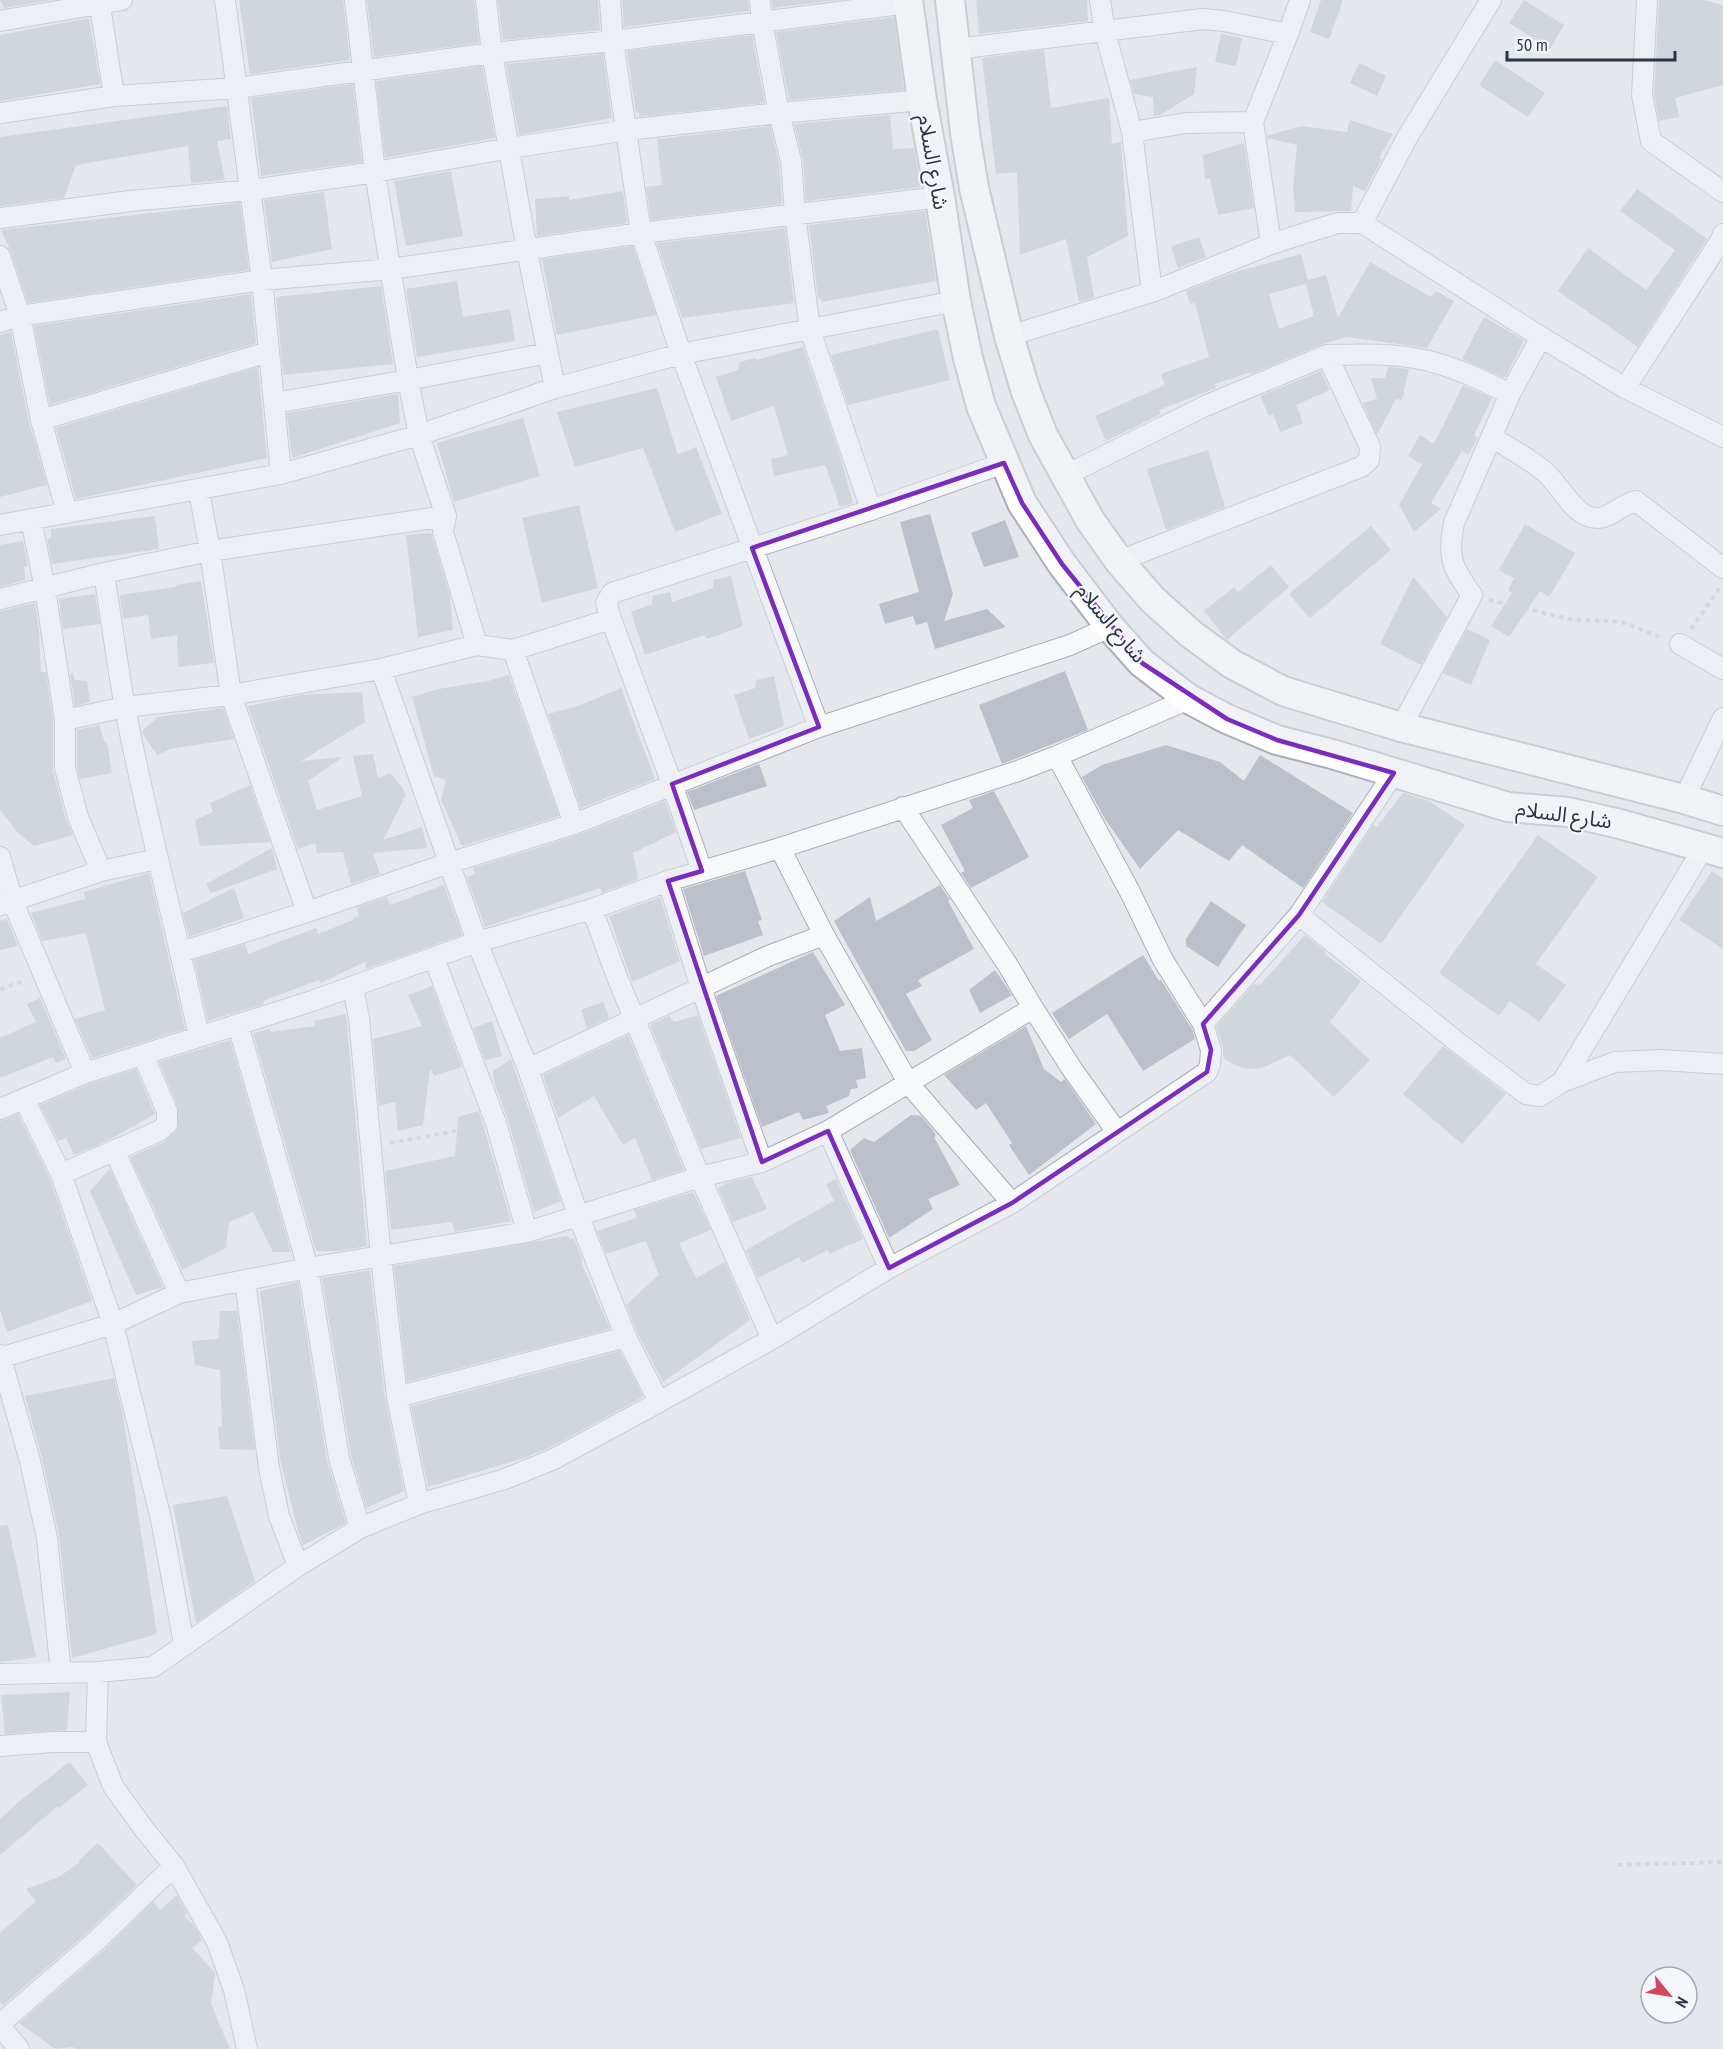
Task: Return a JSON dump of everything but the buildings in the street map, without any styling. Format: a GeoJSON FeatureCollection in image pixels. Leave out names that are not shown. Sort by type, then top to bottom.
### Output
{"type":"FeatureCollection","features":[{"type":"Feature","properties":{"kind":"street"},"geometry":{"type":"LineString","coordinates":[[0,21],[100,1],[122,0]]}},
{"type":"Feature","properties":{"kind":"street"},"geometry":{"type":"LineString","coordinates":[[225,0],[262,280],[281,474]]}},
{"type":"Feature","properties":{"kind":"street"},"geometry":{"type":"LineString","coordinates":[[355,0],[375,172],[408,380],[419,435],[446,516],[443,532],[477,645]]}},
{"type":"Feature","properties":{"kind":"street"},"geometry":{"type":"LineString","coordinates":[[486,0],[492,53],[555,388]]}},
{"type":"Feature","properties":{"kind":"street"},"geometry":{"type":"LineString","coordinates":[[610,0],[613,41],[641,233],[681,354],[819,727]]}},
{"type":"Feature","properties":{"kind":"street"},"geometry":{"type":"LineString","coordinates":[[760,0],[779,113],[791,161],[795,214],[810,330],[871,510]]}},
{"type":"Feature","properties":{"kind":"street","name":"شارع السلام"},"geometry":{"type":"LineString","coordinates":[[950,0],[965,133],[974,188],[1009,336],[1030,403],[1064,476],[1090,520],[1119,561],[1153,600],[1191,634],[1232,664],[1283,691],[1401,727],[1723,811]]}},
{"type":"Feature","properties":{"kind":"street"},"geometry":{"type":"LineString","coordinates":[[1100,0],[1105,32],[1132,132],[1152,292]]}},
{"type":"Feature","properties":{"kind":"street"},"geometry":{"type":"LineString","coordinates":[[1272,244],[1253,122],[1300,0]]}},
{"type":"Feature","properties":{"kind":"street"},"geometry":{"type":"LineString","coordinates":[[1362,223],[1408,136],[1491,0]]}},
{"type":"Feature","properties":{"kind":"street"},"geometry":{"type":"LineString","coordinates":[[1647,0],[1642,95],[1651,141],[1723,192]]}},
{"type":"Feature","properties":{"kind":"street"},"geometry":{"type":"LineString","coordinates":[[100,1],[114,96]]}},
{"type":"Feature","properties":{"kind":"street"},"geometry":{"type":"LineString","coordinates":[[0,114],[114,96],[237,88],[492,53],[613,41],[762,22],[908,1]]}},
{"type":"Feature","properties":{"kind":"street","name":"شارع السلام"},"geometry":{"type":"LineString","coordinates":[[908,1],[956,302],[981,406],[1022,503],[1062,564],[1110,627],[1142,663],[1189,699],[1227,719],[1277,740],[1508,807],[1569,812],[1713,850]]}},
{"type":"Feature","properties":{"kind":"street"},"geometry":{"type":"LineString","coordinates":[[956,49],[1203,20],[1224,21],[1288,34]]}},
{"type":"Feature","properties":{"kind":"street"},"geometry":{"type":"LineString","coordinates":[[0,218],[130,201],[251,190],[627,130],[922,100]]}},
{"type":"Feature","properties":{"kind":"street"},"geometry":{"type":"LineString","coordinates":[[1132,132],[1186,123],[1253,122]]}},
{"type":"Feature","properties":{"kind":"street"},"geometry":{"type":"LineString","coordinates":[[0,322],[20,316],[262,280],[391,269],[641,233],[940,197]]}},
{"type":"Feature","properties":{"kind":"street"},"geometry":{"type":"LineString","coordinates":[[1009,336],[1152,292],[1272,244],[1338,223],[1362,223],[1625,388],[1723,437]]}},
{"type":"Feature","properties":{"kind":"street"},"geometry":{"type":"LineString","coordinates":[[1625,388],[1723,234]]}},
{"type":"Feature","properties":{"kind":"street"},"geometry":{"type":"LineString","coordinates":[[0,256],[20,316],[41,420],[67,513]]}},
{"type":"Feature","properties":{"kind":"street"},"geometry":{"type":"LineString","coordinates":[[0,525],[199,491],[281,474],[419,435],[555,388],[681,354],[956,302]]}},
{"type":"Feature","properties":{"kind":"street"},"geometry":{"type":"LineString","coordinates":[[1401,727],[1472,595],[1454,569],[1450,544],[1454,523],[1510,394],[1541,337]]}},
{"type":"Feature","properties":{"kind":"street"},"geometry":{"type":"LineString","coordinates":[[41,420],[268,352]]}},
{"type":"Feature","properties":{"kind":"street"},"geometry":{"type":"LineString","coordinates":[[274,403],[548,353]]}},
{"type":"Feature","properties":{"kind":"street"},"geometry":{"type":"LineString","coordinates":[[1064,476],[1205,406],[1327,355],[1377,354],[1428,361],[1473,376],[1510,394]]}},
{"type":"Feature","properties":{"kind":"street"},"geometry":{"type":"LineString","coordinates":[[1119,561],[1361,467],[1369,460],[1370,447],[1327,355]]}},
{"type":"Feature","properties":{"kind":"street"},"geometry":{"type":"LineString","coordinates":[[1492,437],[1548,474],[1579,511],[1590,517],[1601,518],[1625,503],[1636,501],[1723,568]]}},
{"type":"Feature","properties":{"kind":"street"},"geometry":{"type":"LineString","coordinates":[[702,871],[611,619],[606,603],[612,593],[871,510],[1004,463]]}},
{"type":"Feature","properties":{"kind":"street"},"geometry":{"type":"LineString","coordinates":[[199,491],[231,695],[307,912]]}},
{"type":"Feature","properties":{"kind":"street"},"geometry":{"type":"LineString","coordinates":[[0,599],[104,573],[210,551],[446,516]]}},
{"type":"Feature","properties":{"kind":"street"},"geometry":{"type":"LineString","coordinates":[[31,519],[45,589],[64,720],[65,768],[78,818],[101,871]]}},
{"type":"Feature","properties":{"kind":"street"},"geometry":{"type":"LineString","coordinates":[[104,573],[125,707],[199,1037]]}},
{"type":"Feature","properties":{"kind":"street"},"geometry":{"type":"LineString","coordinates":[[64,720],[125,707],[231,695],[381,669],[477,645],[513,650],[611,619]]}},
{"type":"Feature","properties":{"kind":"street"},"geometry":{"type":"LineString","coordinates":[[181,952],[574,824],[819,727],[1070,645],[1110,627]]}},
{"type":"Feature","properties":{"kind":"street"},"geometry":{"type":"LineString","coordinates":[[1680,645],[1723,669]]}},
{"type":"Feature","properties":{"kind":"street"},"geometry":{"type":"LineString","coordinates":[[513,650],[574,824]]}},
{"type":"Feature","properties":{"kind":"street"},"geometry":{"type":"LineString","coordinates":[[381,669],[477,942],[528,1069],[578,1215],[626,1337],[659,1402]]}},
{"type":"Feature","properties":{"kind":"street"},"geometry":{"type":"LineString","coordinates":[[0,1109],[85,1073],[353,987],[477,942],[592,909],[668,881],[780,848],[1058,756],[1189,699]]}},
{"type":"Feature","properties":{"kind":"street"},"geometry":{"type":"LineString","coordinates":[[1684,799],[1723,718]]}},
{"type":"Feature","properties":{"kind":"street"},"geometry":{"type":"LineString","coordinates":[[0,1674],[98,1672],[153,1667],[298,1566],[360,1528],[419,1504],[506,1479],[554,1459],[772,1339],[889,1268],[1012,1203],[1206,1072],[1210,1064],[1211,1050],[1203,1024],[1163,960],[1058,756]]}},
{"type":"Feature","properties":{"kind":"street"},"geometry":{"type":"LineString","coordinates":[[1203,1024],[1299,915],[1394,773]]}},
{"type":"Feature","properties":{"kind":"street"},"geometry":{"type":"LineString","coordinates":[[1569,812],[1582,773]]}},
{"type":"Feature","properties":{"kind":"street"},"geometry":{"type":"LineString","coordinates":[[903,807],[1009,966],[1072,1069],[1117,1132]]}},
{"type":"Feature","properties":{"kind":"street"},"geometry":{"type":"LineString","coordinates":[[780,848],[824,935],[909,1084],[1012,1203]]}},
{"type":"Feature","properties":{"kind":"street"},"geometry":{"type":"LineString","coordinates":[[1562,1082],[1713,850]]}},
{"type":"Feature","properties":{"kind":"street"},"geometry":{"type":"LineString","coordinates":[[0,856],[7,904],[85,1073]]}},
{"type":"Feature","properties":{"kind":"street"},"geometry":{"type":"LineString","coordinates":[[7,904],[101,871],[158,859]]}},
{"type":"Feature","properties":{"kind":"street"},"geometry":{"type":"LineString","coordinates":[[668,881],[701,988],[762,1162]]}},
{"type":"Feature","properties":{"kind":"street"},"geometry":{"type":"LineString","coordinates":[[592,909],[617,977],[636,1018],[700,1177],[772,1339]]}},
{"type":"Feature","properties":{"kind":"street"},"geometry":{"type":"LineString","coordinates":[[1299,915],[1526,1094],[1540,1096],[1562,1082],[1615,1062],[1662,1060],[1723,1064]]}},
{"type":"Feature","properties":{"kind":"street"},"geometry":{"type":"LineString","coordinates":[[528,1069],[768,956],[824,935]]}},
{"type":"Feature","properties":{"kind":"street"},"geometry":{"type":"LineString","coordinates":[[434,958],[496,1123],[527,1232]]}},
{"type":"Feature","properties":{"kind":"street"},"geometry":{"type":"LineString","coordinates":[[353,987],[359,1018],[381,1257],[397,1397],[419,1504]]}},
{"type":"Feature","properties":{"kind":"street"},"geometry":{"type":"LineString","coordinates":[[61,1673],[47,1538],[30,1461],[0,1357],[113,1324],[179,1293],[308,1268],[527,1232],[700,1177],[762,1162],[828,1131],[1033,1008]]}},
{"type":"Feature","properties":{"kind":"street"},"geometry":{"type":"LineString","coordinates":[[238,1025],[308,1268],[339,1458],[360,1528]]}},
{"type":"Feature","properties":{"kind":"street"},"geometry":{"type":"LineString","coordinates":[[61,1174],[115,1152],[159,1131],[167,1124],[167,1111],[143,1055]]}},
{"type":"Feature","properties":{"kind":"street"},"geometry":{"type":"LineString","coordinates":[[24,1099],[61,1174],[113,1324],[161,1519],[184,1644]]}},
{"type":"Feature","properties":{"kind":"street"},"geometry":{"type":"LineString","coordinates":[[828,1131],[889,1268]]}},
{"type":"Feature","properties":{"kind":"street"},"geometry":{"type":"LineString","coordinates":[[115,1152],[179,1293]]}},
{"type":"Feature","properties":{"kind":"street"},"geometry":{"type":"LineString","coordinates":[[245,1281],[269,1468],[279,1516],[298,1566]]}},
{"type":"Feature","properties":{"kind":"street"},"geometry":{"type":"LineString","coordinates":[[397,1397],[626,1337]]}},
{"type":"Feature","properties":{"kind":"street"},"geometry":{"type":"LineString","coordinates":[[98,1672],[96,1742],[113,1786],[174,1866],[217,1942],[234,1990],[247,2049]]}},
{"type":"Feature","properties":{"kind":"street"},"geometry":{"type":"LineString","coordinates":[[0,1746],[96,1742]]}},
{"type":"Feature","properties":{"kind":"street"},"geometry":{"type":"LineString","coordinates":[[16,2048],[0,2025],[96,1941],[174,1866]]}},
{"type":"Feature","properties":{"kind":"path"},"geometry":{"type":"LineString","coordinates":[[1472,595],[1573,620],[1625,623],[1680,645],[1723,583]]}},
{"type":"Feature","properties":{"kind":"path"},"geometry":{"type":"LineString","coordinates":[[372,1147],[496,1123]]}},
{"type":"Feature","properties":{"kind":"path"},"geometry":{"type":"LineString","coordinates":[[1618,1865],[1723,1862]]}},
{"type":"Feature","properties":{"kind":"highlighted area"},"geometry":{"type":"Polygon","coordinates":[[[1004,463],[1022,503],[1062,564],[1142,663],[1227,719],[1277,740],[1394,773],[1299,915],[1203,1024],[1211,1050],[1207,1072],[1012,1203],[889,1268],[828,1131],[762,1162],[668,881],[702,871],[672,784],[819,727],[752,548],[1004,463]]]}}]}
